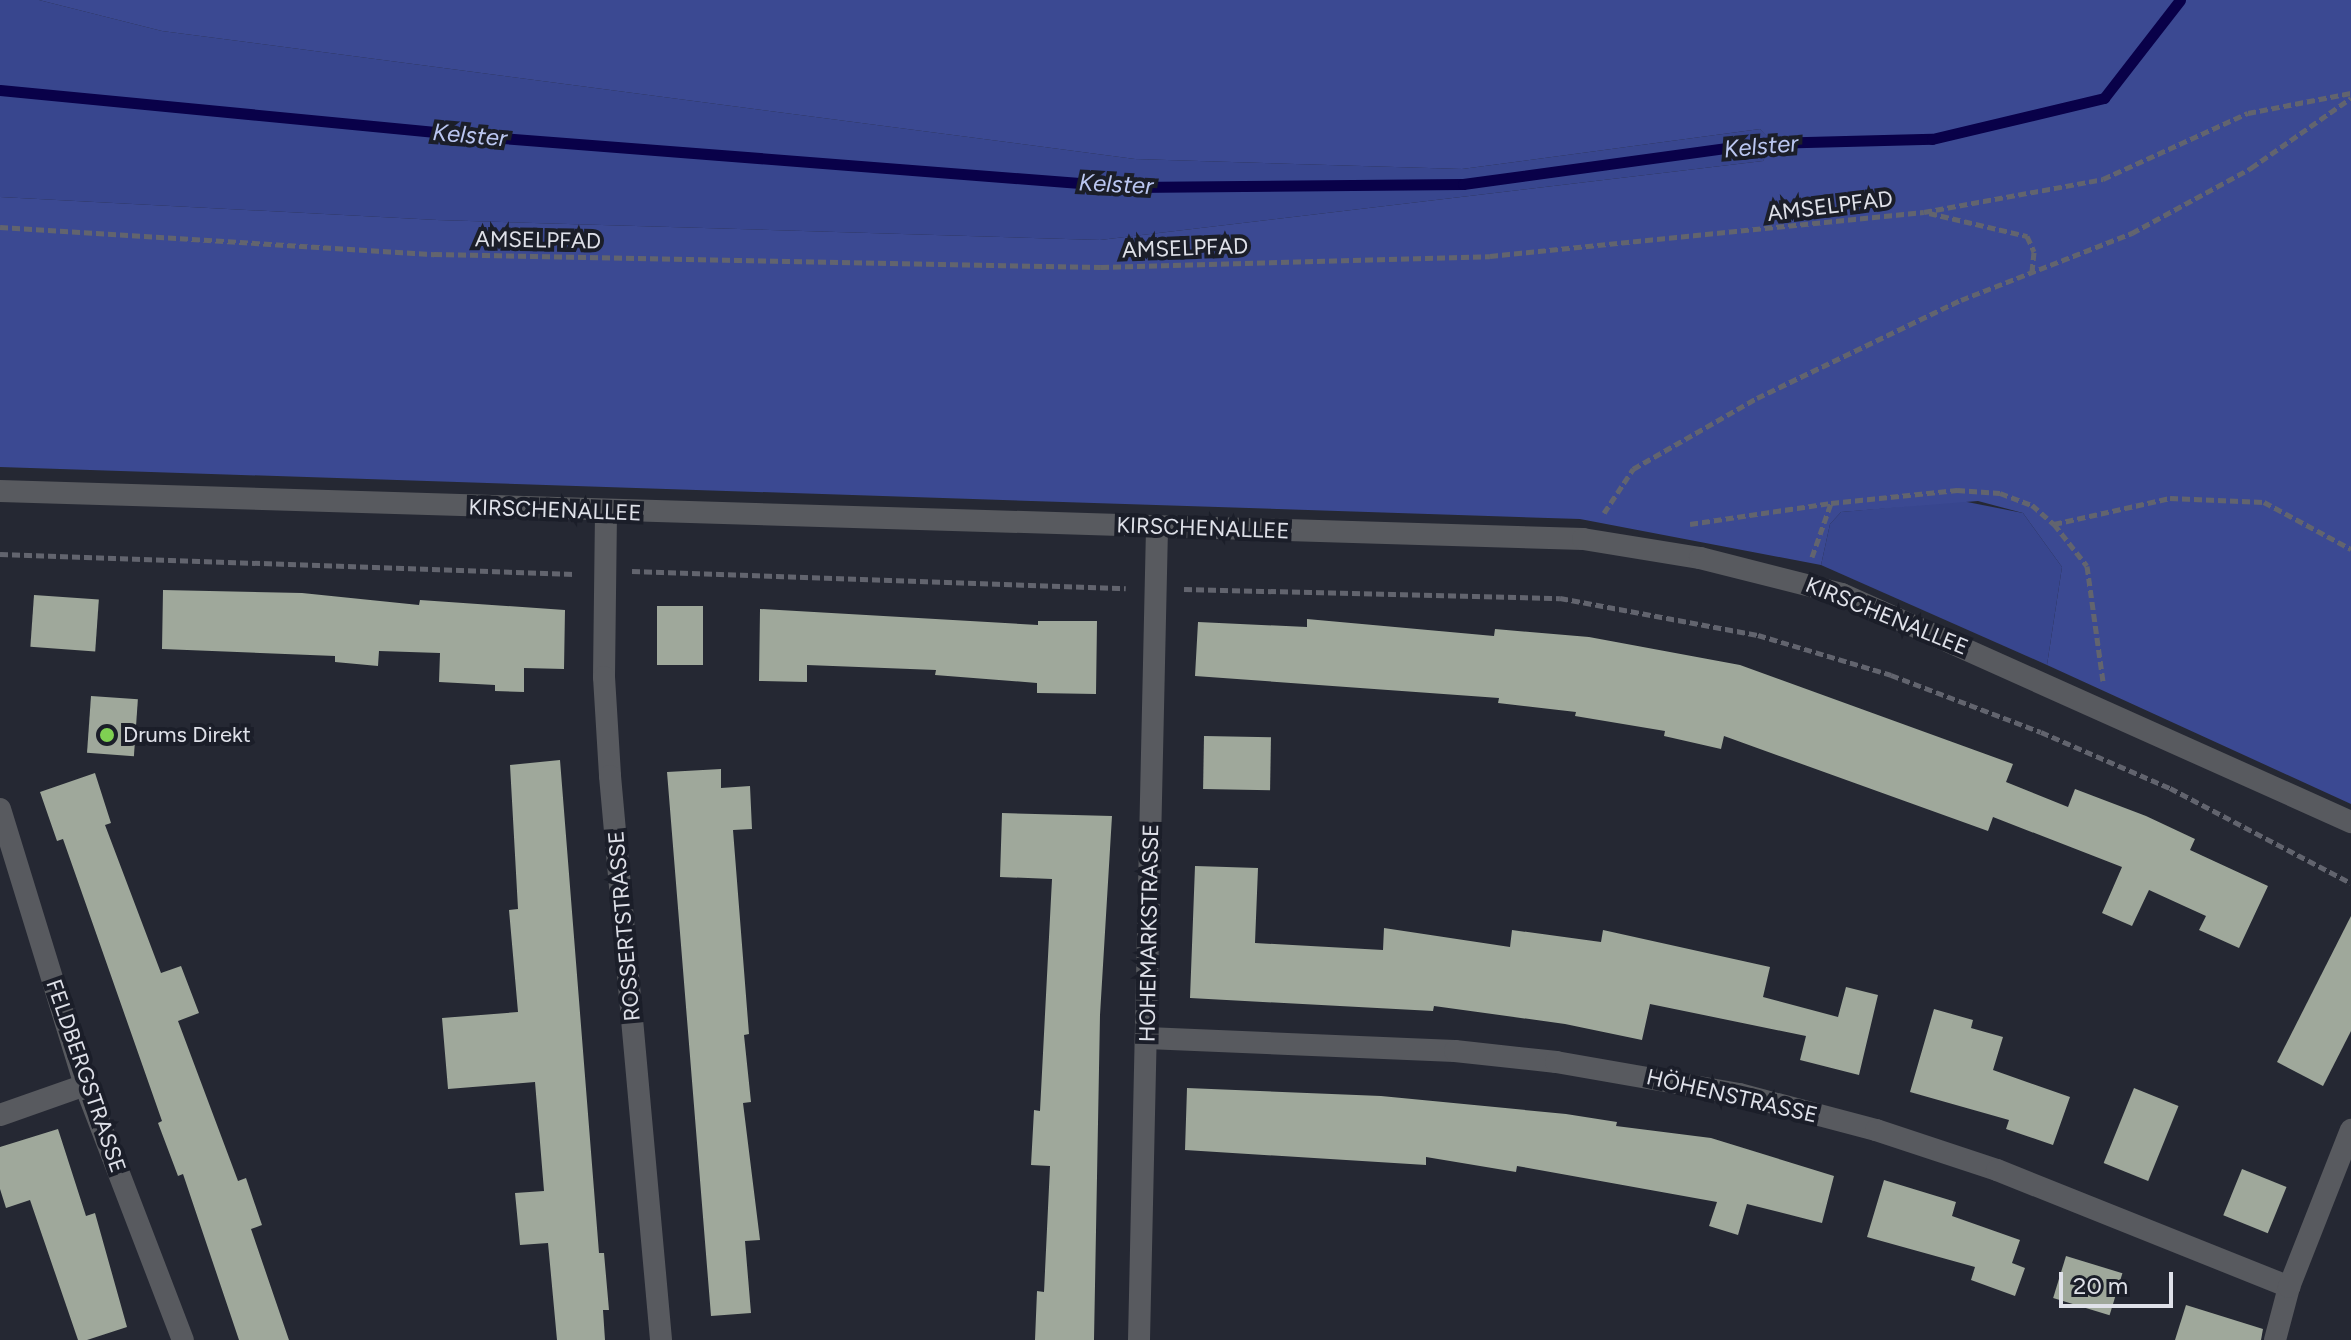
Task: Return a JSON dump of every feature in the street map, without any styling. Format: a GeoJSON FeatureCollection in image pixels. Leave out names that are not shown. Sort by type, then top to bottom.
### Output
{"type":"FeatureCollection","features":[{"type":"Feature","properties":{"kind":"street","name":"KIRSCHENALLEE"},"geometry":{"type":"LineString","coordinates":[[0,491],[606,512],[1583,539],[1804,581],[2094,704],[2351,822]]}},
{"type":"Feature","properties":{"kind":"street","name":"ROSSERTSTRASSE"},"geometry":{"type":"LineString","coordinates":[[606,512],[610,776],[661,1340]]}},
{"type":"Feature","properties":{"kind":"street","name":"HOHEMARKSTRASSE"},"geometry":{"type":"LineString","coordinates":[[1139,1340],[1157,527]]}},
{"type":"Feature","properties":{"kind":"street","name":"FELDBERGSTRASSE"},"geometry":{"type":"LineString","coordinates":[[0,809],[85,1085],[183,1340]]}},
{"type":"Feature","properties":{"kind":"street","name":"HÖHENSTRASSE"},"geometry":{"type":"LineString","coordinates":[[1147,1038],[1455,1051],[1556,1062],[1739,1094],[1876,1130],[1997,1170],[2289,1287]]}},
{"type":"Feature","properties":{"kind":"street"},"geometry":{"type":"LineString","coordinates":[[0,1115],[85,1085]]}},
{"type":"Feature","properties":{"kind":"street"},"geometry":{"type":"LineString","coordinates":[[2275,1340],[2289,1287],[2351,1130]]}},
{"type":"Feature","properties":{"kind":"path","name":"AMSELPFAD"},"geometry":{"type":"LineString","coordinates":[[0,227],[434,254],[1101,267],[1490,256],[1924,212],[2103,179],[2248,113],[2351,96]]}},
{"type":"Feature","properties":{"kind":"path"},"geometry":{"type":"LineString","coordinates":[[1583,539],[1633,469],[1757,398],[2032,272],[2132,233],[2251,168],[2351,96]]}},
{"type":"Feature","properties":{"kind":"path"},"geometry":{"type":"LineString","coordinates":[[1924,212],[2027,236],[2034,252],[2032,272]]}},
{"type":"Feature","properties":{"kind":"path"},"geometry":{"type":"LineString","coordinates":[[1675,526],[1913,491],[2000,493],[2032,505],[2054,524],[2087,566],[2094,591],[2106,676],[2094,704]]}},
{"type":"Feature","properties":{"kind":"path"},"geometry":{"type":"LineString","coordinates":[[2054,524],[2170,498],[2264,502],[2351,549]]}},
{"type":"Feature","properties":{"kind":"path"},"geometry":{"type":"LineString","coordinates":[[1804,581],[1831,503]]}},
{"type":"Feature","properties":{"kind":"path"},"geometry":{"type":"LineString","coordinates":[[1603,514],[1617,517]]}},
{"type":"Feature","properties":{"kind":"path"},"geometry":{"type":"LineString","coordinates":[[0,554],[605,575],[638,570],[1155,589],[1560,598],[1758,635],[1891,675],[2041,732],[2183,794],[2351,883]]}},
{"type":"Feature","properties":{"kind":"shaded area"},"geometry":{"type":"Polygon","coordinates":[[[0,0],[39,0],[162,31],[1135,159],[1462,169],[1760,129],[1774,142],[1763,161],[1100,240],[437,220],[0,197],[0,0]]]}},
{"type":"Feature","properties":{"kind":"shaded area"},"geometry":{"type":"Polygon","coordinates":[[[39,0],[2351,0],[2351,804],[2047,665],[2062,567],[2023,513],[1978,501],[1841,512],[1830,524],[1821,565],[1580,519],[0,467],[0,197],[437,220],[1100,240],[1763,161],[1773,142],[1760,129],[1462,169],[1135,159],[162,31],[39,0]]]}},
{"type":"Feature","properties":{"kind":"shaded area"},"geometry":{"type":"Polygon","coordinates":[[[1962,501],[2023,513],[2062,567],[2047,665],[1821,565],[1830,524],[1841,512],[1962,501]]]}},
{"type":"Feature","properties":{"kind":"building"},"geometry":{"type":"Polygon","coordinates":[[[163,590],[302,593],[419,605],[420,600],[565,610],[564,669],[524,668],[524,692],[495,691],[495,685],[439,682],[440,653],[379,651],[378,666],[335,662],[335,656],[162,649],[163,590]]]}},
{"type":"Feature","properties":{"kind":"building"},"geometry":{"type":"Polygon","coordinates":[[[34,595],[99,600],[95,651],[30,647],[34,595]]]}},
{"type":"Feature","properties":{"kind":"building"},"geometry":{"type":"Polygon","coordinates":[[[657,606],[703,606],[703,665],[657,665],[657,606]]]}},
{"type":"Feature","properties":{"kind":"building"},"geometry":{"type":"Polygon","coordinates":[[[760,609],[1038,625],[1038,621],[1097,621],[1096,694],[1037,693],[1037,683],[935,675],[936,670],[807,665],[807,682],[759,681],[760,609]]]}},
{"type":"Feature","properties":{"kind":"building"},"geometry":{"type":"Polygon","coordinates":[[[1307,619],[1494,636],[1495,629],[1589,637],[1740,665],[2013,764],[2006,782],[2068,807],[2075,789],[2146,816],[2195,839],[2190,850],[2268,886],[2239,948],[2199,930],[2206,916],[2149,890],[2132,926],[2102,913],[2122,867],[1993,817],[1988,831],[1724,736],[1721,749],[1664,736],[1665,731],[1575,716],[1576,712],[1498,703],[1499,698],[1195,676],[1198,622],[1307,627],[1307,619]]]}},
{"type":"Feature","properties":{"kind":"building"},"geometry":{"type":"Polygon","coordinates":[[[91,696],[138,699],[134,756],[87,753],[91,696]]]}},
{"type":"Feature","properties":{"kind":"building"},"geometry":{"type":"Polygon","coordinates":[[[1204,736],[1271,737],[1270,790],[1203,789],[1204,736]]]}},
{"type":"Feature","properties":{"kind":"building"},"geometry":{"type":"Polygon","coordinates":[[[560,760],[599,1253],[604,1253],[609,1310],[603,1310],[605,1340],[557,1340],[548,1243],[520,1245],[515,1193],[544,1191],[535,1082],[448,1089],[442,1018],[518,1012],[509,910],[518,909],[510,765],[560,760]]]}},
{"type":"Feature","properties":{"kind":"building"},"geometry":{"type":"Polygon","coordinates":[[[721,769],[721,788],[750,786],[752,829],[733,830],[749,1034],[744,1035],[751,1102],[743,1103],[760,1240],[745,1241],[751,1313],[711,1316],[667,772],[721,769]]]}},
{"type":"Feature","properties":{"kind":"building"},"geometry":{"type":"Polygon","coordinates":[[[95,773],[111,823],[105,825],[161,973],[181,966],[199,1013],[178,1021],[238,1181],[246,1178],[262,1225],[251,1229],[289,1340],[239,1340],[183,1174],[178,1176],[158,1123],[162,1121],[63,839],[57,841],[40,792],[95,773]]]}},
{"type":"Feature","properties":{"kind":"building"},"geometry":{"type":"Polygon","coordinates":[[[1002,813],[1112,816],[1100,1015],[1094,1340],[1035,1340],[1037,1291],[1044,1292],[1050,1166],[1031,1165],[1034,1110],[1040,1111],[1052,879],[1000,877],[1002,813]]]}},
{"type":"Feature","properties":{"kind":"building"},"geometry":{"type":"Polygon","coordinates":[[[1195,866],[1258,868],[1255,943],[1383,950],[1384,928],[1510,947],[1512,930],[1601,942],[1603,930],[1770,967],[1763,997],[1838,1017],[1846,987],[1878,995],[1859,1075],[1800,1060],[1806,1036],[1650,1004],[1642,1040],[1565,1024],[1434,1006],[1433,1011],[1190,998],[1195,866]]]}},
{"type":"Feature","properties":{"kind":"building"},"geometry":{"type":"Polygon","coordinates":[[[2351,916],[2351,1031],[2323,1086],[2277,1062],[2351,916]]]}},
{"type":"Feature","properties":{"kind":"building"},"geometry":{"type":"Polygon","coordinates":[[[1934,1009],[1973,1020],[1971,1028],[2003,1037],[1993,1070],[2070,1097],[2053,1145],[2006,1129],[2009,1120],[1910,1092],[1934,1009]]]}},
{"type":"Feature","properties":{"kind":"building"},"geometry":{"type":"Polygon","coordinates":[[[1187,1088],[1381,1096],[1566,1114],[1617,1122],[1616,1126],[1711,1138],[1834,1176],[1822,1223],[1747,1204],[1738,1235],[1709,1226],[1717,1202],[1517,1166],[1516,1172],[1426,1157],[1426,1165],[1185,1150],[1187,1088]]]}},
{"type":"Feature","properties":{"kind":"building"},"geometry":{"type":"Polygon","coordinates":[[[2134,1088],[2179,1106],[2148,1181],[2104,1163],[2134,1088]]]}},
{"type":"Feature","properties":{"kind":"building"},"geometry":{"type":"Polygon","coordinates":[[[58,1129],[86,1216],[95,1213],[127,1327],[87,1340],[78,1340],[30,1200],[6,1208],[0,1189],[0,1147],[58,1129]]]}},
{"type":"Feature","properties":{"kind":"building"},"geometry":{"type":"Polygon","coordinates":[[[2242,1169],[2287,1187],[2268,1233],[2223,1215],[2242,1169]]]}},
{"type":"Feature","properties":{"kind":"building"},"geometry":{"type":"Polygon","coordinates":[[[1884,1180],[1956,1202],[1952,1216],[2020,1240],[2012,1263],[2025,1268],[2015,1296],[1971,1280],[1975,1267],[1867,1237],[1884,1180]]]}},
{"type":"Feature","properties":{"kind":"building"},"geometry":{"type":"Polygon","coordinates":[[[2066,1256],[2122,1273],[2110,1315],[2053,1298],[2066,1256]]]}},
{"type":"Feature","properties":{"kind":"building"},"geometry":{"type":"Polygon","coordinates":[[[2186,1305],[2263,1329],[2261,1340],[2175,1340],[2186,1305]]]}},
{"type":"Feature","properties":{"kind":"waterway","name":"Kelster"},"geometry":{"type":"LineString","coordinates":[[0,90],[464,135],[1131,187],[1463,184],[1763,143],[1932,139],[2104,98],[2180,0]]}},
{"type":"Feature","properties":{"kind":"place","name":"Drums Direkt"},"geometry":{"type":"Point","coordinates":[107,735]}}]}
